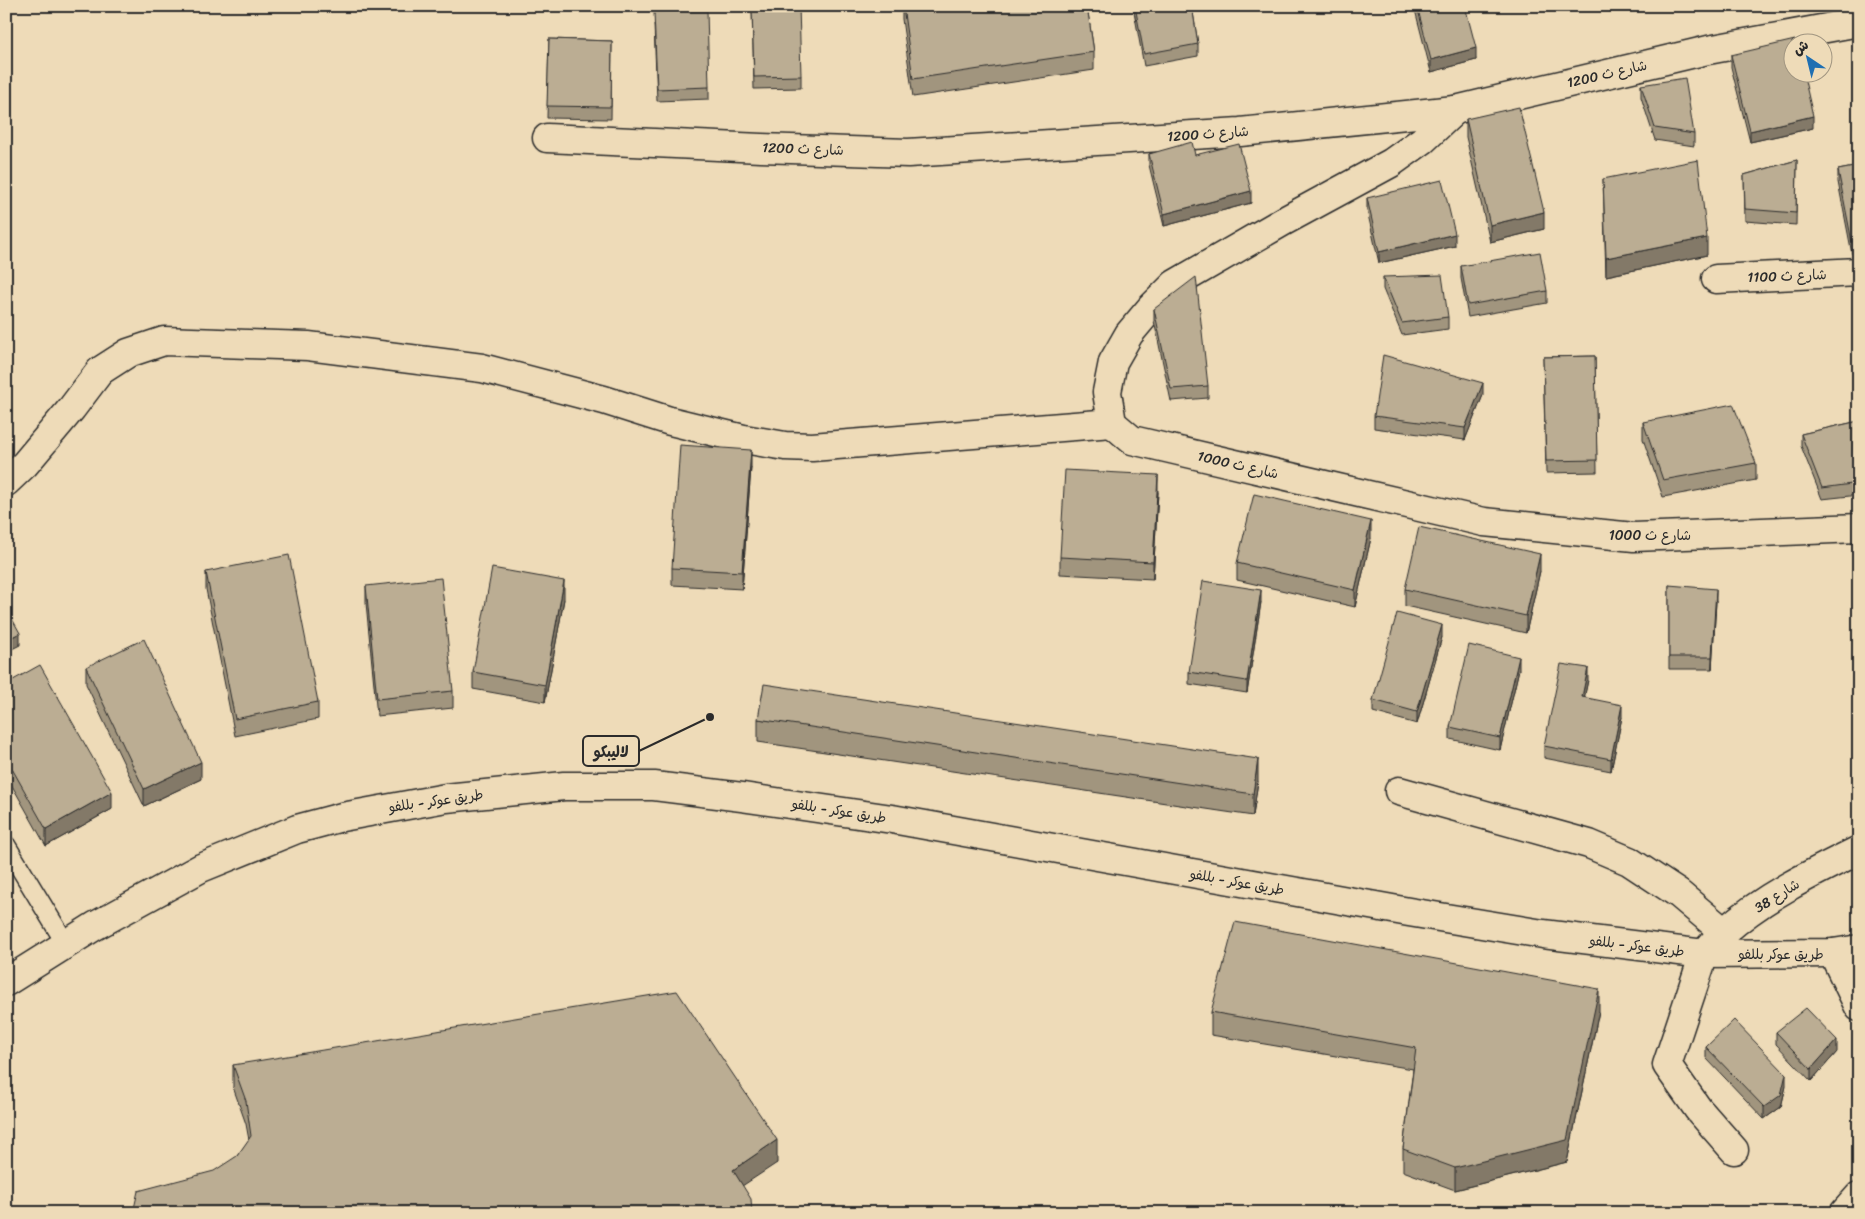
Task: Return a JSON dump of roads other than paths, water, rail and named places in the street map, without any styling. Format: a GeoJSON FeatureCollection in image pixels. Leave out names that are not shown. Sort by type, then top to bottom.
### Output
{"type":"FeatureCollection","features":[{"type":"Feature","properties":{"kind":"street","name":"شارع ث 1200"},"geometry":{"type":"LineString","coordinates":[[547,138],[908,153],[1240,132],[1455,110],[1708,50],[1859,22]]}},
{"type":"Feature","properties":{"kind":"street"},"geometry":{"type":"LineString","coordinates":[[6,482],[25,464],[100,371],[128,353],[164,341],[308,346],[482,368],[604,400],[670,421],[744,439],[785,446],[812,447],[1112,424],[1107,392],[1113,362],[1129,334],[1175,284],[1284,221],[1391,163],[1423,140],[1455,110]]}},
{"type":"Feature","properties":{"kind":"street","name":"شارع ث 1100"},"geometry":{"type":"LineString","coordinates":[[1716,279],[1859,272]]}},
{"type":"Feature","properties":{"kind":"street","name":"شارع ث 1000"},"geometry":{"type":"LineString","coordinates":[[1112,424],[1132,440],[1484,522],[1634,537],[1859,528]]}},
{"type":"Feature","properties":{"kind":"street","name":"طريق عوكر - بللفو"},"geometry":{"type":"LineString","coordinates":[[6,982],[95,926],[201,868],[297,829],[342,817],[446,798],[564,786],[654,786],[892,819],[1332,899],[1543,934],[1704,954]]}},
{"type":"Feature","properties":{"kind":"street"},"geometry":{"type":"LineString","coordinates":[[1399,791],[1589,844],[1621,857],[1679,894],[1724,932]]}},
{"type":"Feature","properties":{"kind":"street","name":"شارع 38"},"geometry":{"type":"LineString","coordinates":[[1704,954],[1724,932],[1756,907],[1788,887],[1859,850]]}},
{"type":"Feature","properties":{"kind":"street"},"geometry":{"type":"LineString","coordinates":[[1846,951],[1859,1007]]}},
{"type":"Feature","properties":{"kind":"street","name":"طريق عوكر بللفو"},"geometry":{"type":"LineString","coordinates":[[1704,954],[1846,951]]}},
{"type":"Feature","properties":{"kind":"street"},"geometry":{"type":"LineString","coordinates":[[1704,954],[1666,1066],[1698,1109],[1734,1150]]}},
{"type":"Feature","properties":{"kind":"street"},"geometry":{"type":"LineString","coordinates":[[1844,1213],[1859,1196]]}},
{"type":"Feature","properties":{"kind":"lane"},"geometry":{"type":"LineString","coordinates":[[6,844],[66,944]]}},
{"type":"Feature","properties":{"kind":"place","name":"لاليبكو"},"geometry":{"type":"Point","coordinates":[710,717]}}]}
